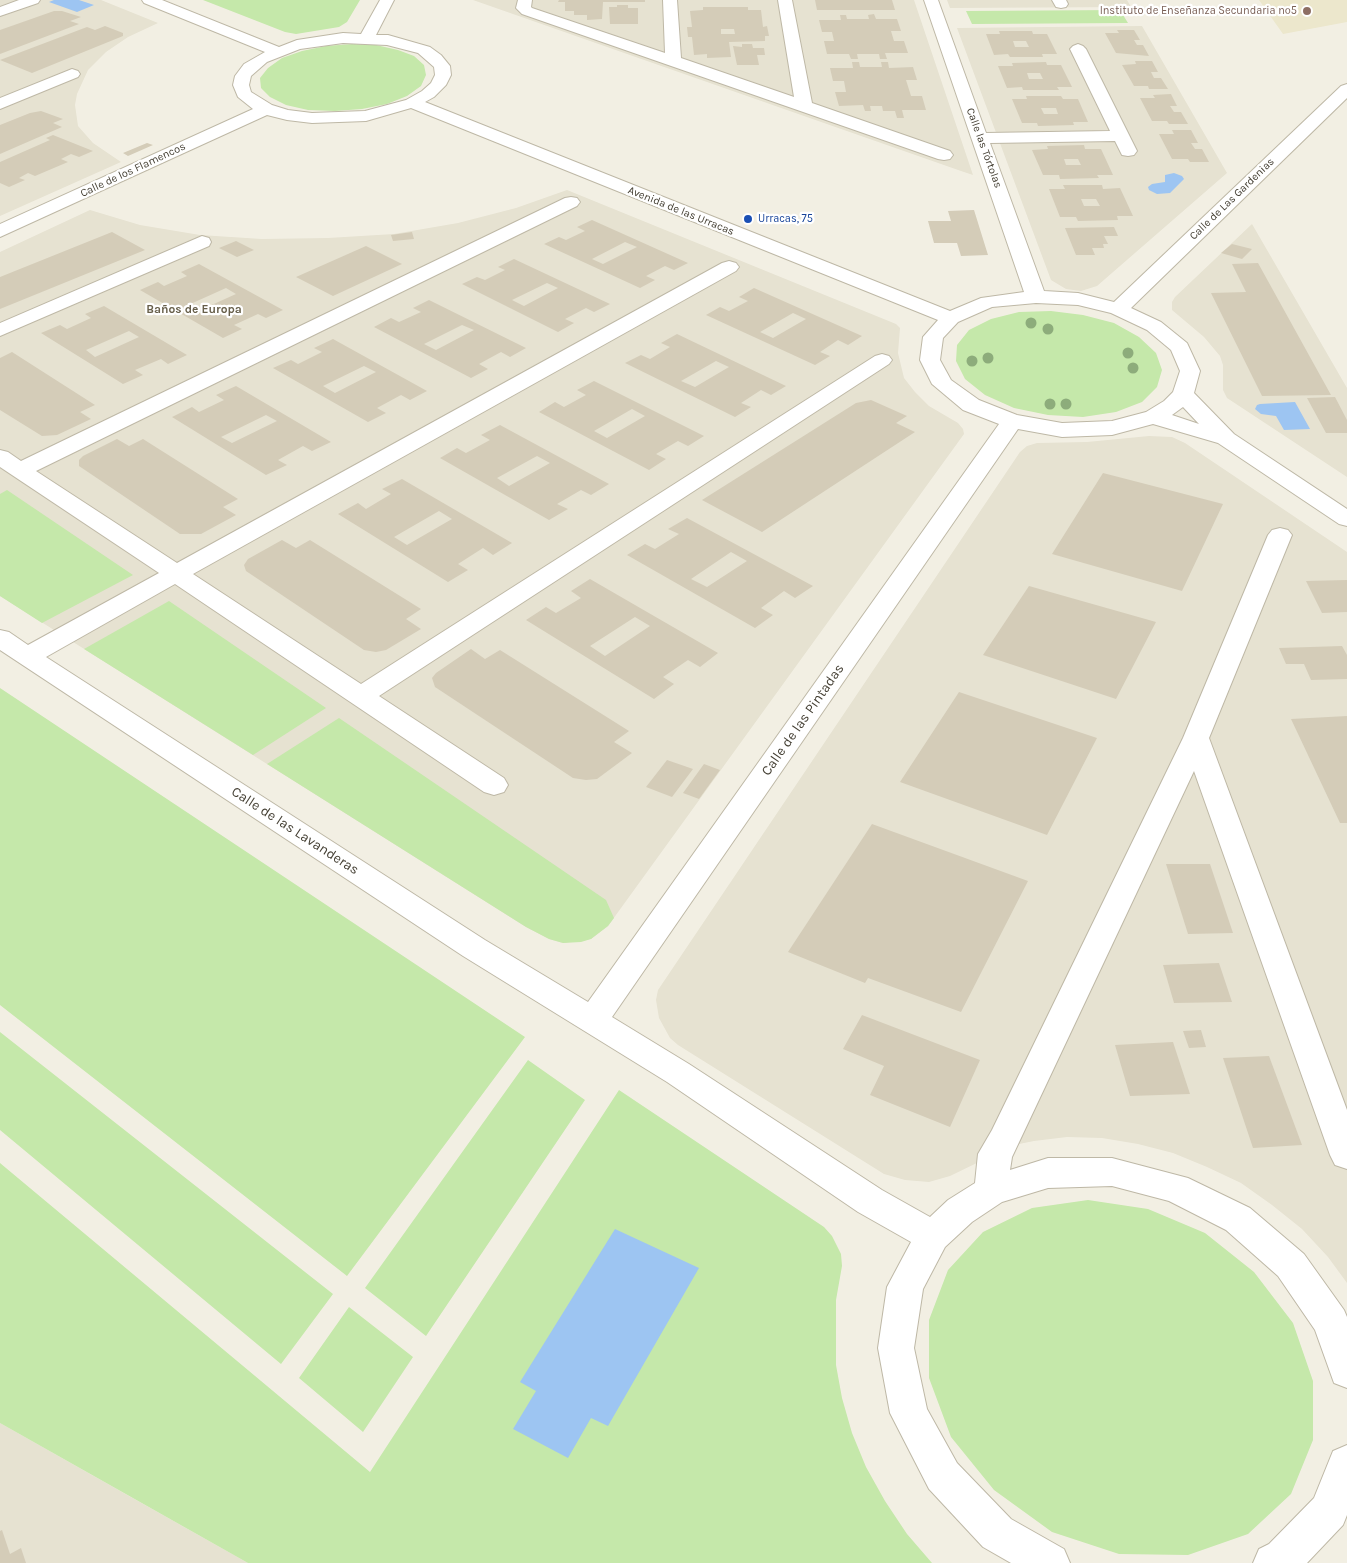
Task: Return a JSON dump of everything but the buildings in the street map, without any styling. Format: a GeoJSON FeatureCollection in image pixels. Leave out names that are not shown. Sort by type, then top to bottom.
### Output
{"type":"FeatureCollection","features":[{"type":"Feature","properties":{"kind":"street"},"geometry":{"type":"LineString","coordinates":[[0,12],[33,0]]}},
{"type":"Feature","properties":{"kind":"street"},"geometry":{"type":"LineString","coordinates":[[149,0],[276,51]]}},
{"type":"Feature","properties":{"kind":"street"},"geometry":{"type":"LineString","coordinates":[[367,38],[387,0]]}},
{"type":"Feature","properties":{"kind":"street"},"geometry":{"type":"LineString","coordinates":[[525,0],[523,8],[527,11],[944,155]]}},
{"type":"Feature","properties":{"kind":"street"},"geometry":{"type":"LineString","coordinates":[[670,0],[673,60]]}},
{"type":"Feature","properties":{"kind":"street"},"geometry":{"type":"LineString","coordinates":[[785,0],[804,106]]}},
{"type":"Feature","properties":{"kind":"street","name":"Calle las Tórtolas"},"geometry":{"type":"LineString","coordinates":[[931,0],[1036,297]]}},
{"type":"Feature","properties":{"kind":"street"},"geometry":{"type":"LineString","coordinates":[[367,38],[388,40],[416,47],[435,58],[442,66],[443,75],[438,85],[428,94],[412,103],[366,116],[339,118],[304,117],[266,109],[253,102],[244,94],[241,85],[243,76],[250,67],[276,51],[319,40],[367,38]]}},
{"type":"Feature","properties":{"kind":"street"},"geometry":{"type":"LineString","coordinates":[[1078,49],[1130,153]]}},
{"type":"Feature","properties":{"kind":"street"},"geometry":{"type":"LineString","coordinates":[[0,104],[72,74]]}},
{"type":"Feature","properties":{"kind":"street","name":"Calle de Las Gardenias"},"geometry":{"type":"LineString","coordinates":[[1118,309],[1347,89]]}},
{"type":"Feature","properties":{"kind":"street","name":"Avenida de las Urracas"},"geometry":{"type":"LineString","coordinates":[[412,103],[951,318]]}},
{"type":"Feature","properties":{"kind":"street","name":"Calle de los Flamencos"},"geometry":{"type":"LineString","coordinates":[[0,231],[266,109]]}},
{"type":"Feature","properties":{"kind":"street"},"geometry":{"type":"LineString","coordinates":[[980,138],[1121,136]]}},
{"type":"Feature","properties":{"kind":"street"},"geometry":{"type":"LineString","coordinates":[[20,470],[571,202]]}},
{"type":"Feature","properties":{"kind":"street"},"geometry":{"type":"LineString","coordinates":[[0,330],[202,242]]}},
{"type":"Feature","properties":{"kind":"street"},"geometry":{"type":"LineString","coordinates":[[28,656],[729,267]]}},
{"type":"Feature","properties":{"kind":"street"},"geometry":{"type":"LineString","coordinates":[[1036,297],[1078,299],[1118,309],[1154,326],[1180,347],[1190,371],[1183,394],[1172,406],[1154,417],[1112,428],[1062,430],[1012,421],[971,406],[943,384],[930,360],[933,337],[951,318],[968,309],[988,302],[1011,298],[1036,297]]}},
{"type":"Feature","properties":{"kind":"street"},"geometry":{"type":"LineString","coordinates":[[361,696],[882,360]]}},
{"type":"Feature","properties":{"kind":"street"},"geometry":{"type":"LineString","coordinates":[[1183,394],[1226,439],[1347,519]]}},
{"type":"Feature","properties":{"kind":"street"},"geometry":{"type":"LineString","coordinates":[[1154,417],[1226,439]]}},
{"type":"Feature","properties":{"kind":"street","name":"Calle de las Pintadas"},"geometry":{"type":"LineString","coordinates":[[593,1019],[1012,421]]}},
{"type":"Feature","properties":{"kind":"street"},"geometry":{"type":"LineString","coordinates":[[0,456],[494,785]]}},
{"type":"Feature","properties":{"kind":"street"},"geometry":{"type":"LineString","coordinates":[[991,1191],[995,1154],[1004,1140],[1196,738],[1280,535]]}},
{"type":"Feature","properties":{"kind":"street","name":"Calle de las Lavanderas"},"geometry":{"type":"LineString","coordinates":[[0,638],[474,948],[593,1019],[678,1073],[870,1201],[933,1236]]}},
{"type":"Feature","properties":{"kind":"street"},"geometry":{"type":"LineString","coordinates":[[1196,738],[1347,1155]]}},
{"type":"Feature","properties":{"kind":"street"},"geometry":{"type":"LineString","coordinates":[[1050,1563],[997,1532],[942,1476],[909,1413],[896,1348],[905,1287],[933,1236],[960,1211],[991,1191],[1048,1173],[1112,1172],[1176,1188],[1238,1219],[1291,1265],[1331,1322],[1347,1371]]}},
{"type":"Feature","properties":{"kind":"street"},"geometry":{"type":"LineString","coordinates":[[1272,1563],[1283,1558],[1329,1512],[1347,1464]]}},
{"type":"Feature","properties":{"kind":"shaded area"},"geometry":{"type":"Polygon","coordinates":[[[0,0],[101,0],[158,23],[128,37],[106,52],[88,70],[77,94],[75,105],[78,126],[93,143],[121,162],[0,216],[0,0]]]}},
{"type":"Feature","properties":{"kind":"shaded area"},"geometry":{"type":"Polygon","coordinates":[[[473,0],[914,0],[973,175],[961,171],[473,0]]]}},
{"type":"Feature","properties":{"kind":"shaded area"},"geometry":{"type":"Polygon","coordinates":[[[947,0],[1127,0],[1131,7],[950,8],[947,0]]]}},
{"type":"Feature","properties":{"kind":"shaded area","name":"Instituto de Enseñanza Secundaria nº5"},"geometry":{"type":"Polygon","coordinates":[[[1259,0],[1347,0],[1347,22],[1283,34],[1259,0]]]}},
{"type":"Feature","properties":{"kind":"shaded area"},"geometry":{"type":"Polygon","coordinates":[[[1142,26],[1227,173],[1097,286],[1081,291],[1066,289],[1051,280],[957,28],[1142,26]]]}},
{"type":"Feature","properties":{"kind":"shaded area"},"geometry":{"type":"Polygon","coordinates":[[[567,190],[896,324],[900,328],[898,353],[904,378],[929,406],[958,423],[963,429],[964,434],[608,926],[591,939],[563,943],[549,939],[526,927],[0,596],[0,252],[90,210],[140,225],[200,235],[262,239],[328,238],[394,234],[458,223],[516,208],[567,190]]]}},
{"type":"Feature","properties":{"kind":"shaded area"},"geometry":{"type":"Polygon","coordinates":[[[1252,224],[1347,388],[1347,477],[1227,398],[1223,390],[1223,365],[1220,356],[1204,337],[1172,310],[1172,302],[1175,297],[1252,224]]]}},
{"type":"Feature","properties":{"kind":"shaded area"},"geometry":{"type":"Polygon","coordinates":[[[1149,436],[1172,437],[1185,443],[1347,552],[1347,1283],[1328,1257],[1302,1229],[1241,1183],[1173,1153],[1138,1144],[1102,1138],[1067,1137],[1014,1145],[950,1176],[929,1182],[905,1180],[884,1174],[678,1045],[670,1038],[659,1018],[656,1000],[658,990],[1020,452],[1027,446],[1037,443],[1087,442],[1149,436]]]}},
{"type":"Feature","properties":{"kind":"shaded area"},"geometry":{"type":"Polygon","coordinates":[[[0,1423],[129,1496],[248,1563],[0,1563],[0,1423]]]}},
{"type":"Feature","properties":{"kind":"green space"},"geometry":{"type":"Polygon","coordinates":[[[203,0],[360,0],[347,22],[339,27],[296,34],[285,32],[203,0]]]}},
{"type":"Feature","properties":{"kind":"green space"},"geometry":{"type":"Polygon","coordinates":[[[1120,10],[1128,23],[972,24],[966,11],[1120,10]]]}},
{"type":"Feature","properties":{"kind":"green space"},"geometry":{"type":"Polygon","coordinates":[[[376,45],[414,56],[424,65],[426,75],[421,86],[407,96],[387,104],[362,109],[335,111],[308,110],[286,105],[270,97],[261,88],[260,78],[268,68],[282,58],[326,46],[376,45]]]}},
{"type":"Feature","properties":{"kind":"green space"},"geometry":{"type":"Polygon","coordinates":[[[1051,311],[1083,315],[1114,323],[1139,337],[1156,353],[1162,370],[1157,387],[1142,402],[1116,412],[1083,417],[1048,415],[1014,408],[985,395],[965,379],[956,361],[957,345],[969,330],[991,319],[1019,312],[1051,311]]]}},
{"type":"Feature","properties":{"kind":"green space"},"geometry":{"type":"Polygon","coordinates":[[[7,490],[133,575],[42,623],[0,596],[0,494],[7,490]]]}},
{"type":"Feature","properties":{"kind":"green space"},"geometry":{"type":"Polygon","coordinates":[[[169,601],[326,708],[253,755],[84,649],[169,601]]]}},
{"type":"Feature","properties":{"kind":"green space"},"geometry":{"type":"Polygon","coordinates":[[[0,688],[525,1037],[347,1276],[0,1005],[0,688]]]}},
{"type":"Feature","properties":{"kind":"green space"},"geometry":{"type":"Polygon","coordinates":[[[339,718],[606,900],[614,918],[608,926],[591,939],[581,942],[563,943],[549,939],[526,927],[267,764],[339,718]]]}},
{"type":"Feature","properties":{"kind":"green space"},"geometry":{"type":"Polygon","coordinates":[[[0,1032],[333,1294],[281,1364],[0,1130],[0,1032]]]}},
{"type":"Feature","properties":{"kind":"green space"},"geometry":{"type":"Polygon","coordinates":[[[528,1060],[585,1100],[426,1336],[365,1288],[528,1060]]]}},
{"type":"Feature","properties":{"kind":"green space"},"geometry":{"type":"Polygon","coordinates":[[[619,1090],[824,1227],[832,1236],[841,1254],[842,1266],[836,1300],[836,1365],[842,1398],[852,1433],[866,1467],[885,1501],[907,1534],[932,1563],[248,1563],[0,1423],[0,1163],[370,1472],[619,1090]]]}},
{"type":"Feature","properties":{"kind":"green space"},"geometry":{"type":"Polygon","coordinates":[[[1088,1200],[1148,1209],[1205,1233],[1254,1272],[1293,1323],[1313,1381],[1313,1440],[1291,1494],[1248,1534],[1188,1555],[1119,1554],[1052,1532],[994,1490],[951,1437],[929,1378],[929,1320],[948,1270],[983,1232],[1032,1208],[1088,1200]]]}},
{"type":"Feature","properties":{"kind":"green space"},"geometry":{"type":"Polygon","coordinates":[[[349,1307],[413,1357],[363,1432],[299,1378],[349,1307]]]}},
{"type":"Feature","properties":{"kind":"water"},"geometry":{"type":"Polygon","coordinates":[[[54,0],[79,0],[94,5],[77,12],[49,2],[54,0]]]}},
{"type":"Feature","properties":{"kind":"water"},"geometry":{"type":"Polygon","coordinates":[[[1174,173],[1182,176],[1184,179],[1170,193],[1157,194],[1149,190],[1148,187],[1152,184],[1165,182],[1165,175],[1174,173]]]}},
{"type":"Feature","properties":{"kind":"water"},"geometry":{"type":"Polygon","coordinates":[[[1295,402],[1310,429],[1284,430],[1276,416],[1261,414],[1255,409],[1260,404],[1295,402]]]}},
{"type":"Feature","properties":{"kind":"water"},"geometry":{"type":"Polygon","coordinates":[[[615,1229],[699,1268],[608,1426],[591,1418],[568,1458],[513,1429],[536,1391],[520,1382],[615,1229]]]}},
{"type":"Feature","properties":{"kind":"place","name":"Instituto de Enseñanza Secundaria nº5"},"geometry":{"type":"Point","coordinates":[1307,11]}},
{"type":"Feature","properties":{"kind":"place","name":"Urracas, 75"},"geometry":{"type":"Point","coordinates":[748,219]}},
{"type":"Feature","properties":{"kind":"district","name":"Baños de Europa"},"geometry":{"type":"Point","coordinates":[194,310]}}]}
